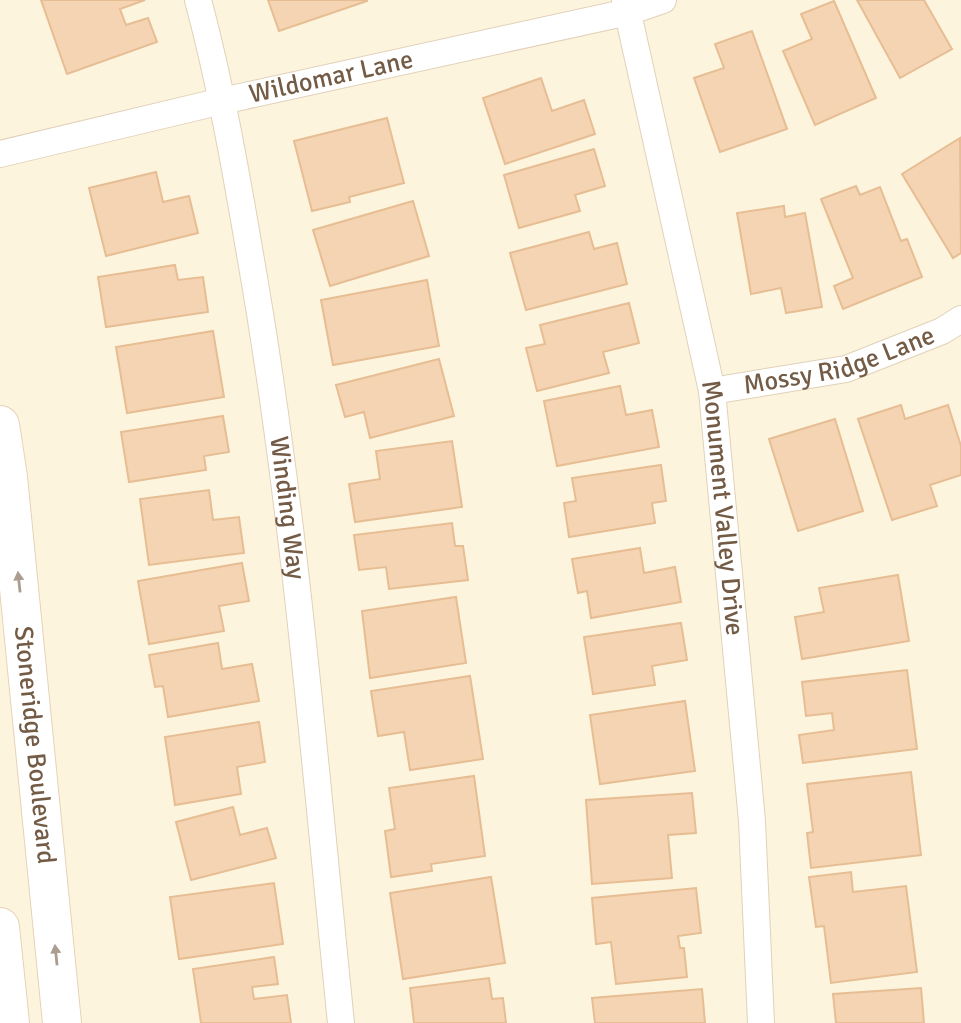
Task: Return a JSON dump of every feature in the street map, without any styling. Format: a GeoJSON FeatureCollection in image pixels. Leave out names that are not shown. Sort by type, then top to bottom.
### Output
{"type":"FeatureCollection","features":[{"type":"Feature","properties":{"kind":"street","name":"Winding Way"},"geometry":{"type":"LineString","coordinates":[[198,0],[222,101],[262,323],[286,483],[341,1023]]}},
{"type":"Feature","properties":{"kind":"street","name":"Wildomar Lane"},"geometry":{"type":"LineString","coordinates":[[0,154],[626,6],[663,0]]}},
{"type":"Feature","properties":{"kind":"street","name":"Monument Valley Drive"},"geometry":{"type":"LineString","coordinates":[[626,6],[712,391],[752,821],[761,1023]]}},
{"type":"Feature","properties":{"kind":"street","name":"Mossy Ridge Lane"},"geometry":{"type":"LineString","coordinates":[[712,391],[846,369],[942,331],[961,319]]}},
{"type":"Feature","properties":{"kind":"street","name":"Stoneridge Boulevard"},"geometry":{"type":"LineString","coordinates":[[0,425],[8,477],[62,1023]]}},
{"type":"Feature","properties":{"kind":"street"},"geometry":{"type":"LineString","coordinates":[[0,927],[10,1023]]}},
{"type":"Feature","properties":{"kind":"building"},"geometry":{"type":"Polygon","coordinates":[[[41,0],[145,0],[120,9],[126,25],[148,18],[157,42],[67,74],[41,0]]]}},
{"type":"Feature","properties":{"kind":"building"},"geometry":{"type":"Polygon","coordinates":[[[268,0],[367,0],[367,1],[279,31],[268,0]]]}},
{"type":"Feature","properties":{"kind":"building"},"geometry":{"type":"Polygon","coordinates":[[[857,0],[924,0],[952,49],[900,78],[857,0]]]}},
{"type":"Feature","properties":{"kind":"building"},"geometry":{"type":"Polygon","coordinates":[[[834,1],[876,98],[815,125],[783,51],[812,39],[801,14],[834,1]]]}},
{"type":"Feature","properties":{"kind":"building"},"geometry":{"type":"Polygon","coordinates":[[[752,31],[787,129],[720,152],[694,78],[724,68],[715,44],[752,31]]]}},
{"type":"Feature","properties":{"kind":"building"},"geometry":{"type":"Polygon","coordinates":[[[541,78],[552,111],[584,100],[595,134],[505,164],[483,98],[541,78]]]}},
{"type":"Feature","properties":{"kind":"building"},"geometry":{"type":"Polygon","coordinates":[[[387,118],[404,183],[349,197],[350,202],[312,211],[294,141],[387,118]]]}},
{"type":"Feature","properties":{"kind":"building"},"geometry":{"type":"Polygon","coordinates":[[[960,138],[961,253],[953,258],[902,174],[960,138]]]}},
{"type":"Feature","properties":{"kind":"building"},"geometry":{"type":"Polygon","coordinates":[[[594,149],[605,186],[575,195],[580,211],[519,228],[504,175],[594,149]]]}},
{"type":"Feature","properties":{"kind":"building"},"geometry":{"type":"Polygon","coordinates":[[[156,172],[163,202],[189,196],[198,233],[106,256],[89,188],[156,172]]]}},
{"type":"Feature","properties":{"kind":"building"},"geometry":{"type":"Polygon","coordinates":[[[856,186],[860,195],[880,187],[901,241],[907,239],[922,277],[843,309],[834,286],[853,278],[821,199],[856,186]]]}},
{"type":"Feature","properties":{"kind":"building"},"geometry":{"type":"Polygon","coordinates":[[[413,201],[429,256],[330,286],[313,230],[413,201]]]}},
{"type":"Feature","properties":{"kind":"building"},"geometry":{"type":"Polygon","coordinates":[[[784,206],[785,217],[805,213],[822,307],[786,313],[781,288],[751,294],[737,213],[784,206]]]}},
{"type":"Feature","properties":{"kind":"building"},"geometry":{"type":"Polygon","coordinates":[[[589,232],[594,249],[617,243],[627,284],[526,310],[510,253],[589,232]]]}},
{"type":"Feature","properties":{"kind":"building"},"geometry":{"type":"Polygon","coordinates":[[[175,265],[178,280],[203,277],[208,312],[106,327],[98,277],[175,265]]]}},
{"type":"Feature","properties":{"kind":"building"},"geometry":{"type":"Polygon","coordinates":[[[427,280],[439,346],[333,365],[321,300],[427,280]]]}},
{"type":"Feature","properties":{"kind":"building"},"geometry":{"type":"Polygon","coordinates":[[[629,303],[639,343],[603,352],[609,373],[537,391],[526,348],[545,344],[540,325],[629,303]]]}},
{"type":"Feature","properties":{"kind":"building"},"geometry":{"type":"Polygon","coordinates":[[[213,331],[224,397],[127,413],[116,347],[213,331]]]}},
{"type":"Feature","properties":{"kind":"building"},"geometry":{"type":"Polygon","coordinates":[[[439,359],[454,416],[370,438],[364,412],[345,417],[336,385],[439,359]]]}},
{"type":"Feature","properties":{"kind":"building"},"geometry":{"type":"Polygon","coordinates":[[[620,386],[626,415],[652,410],[659,447],[557,466],[544,401],[620,386]]]}},
{"type":"Feature","properties":{"kind":"building"},"geometry":{"type":"Polygon","coordinates":[[[901,405],[905,419],[948,405],[961,446],[961,475],[930,485],[937,506],[892,520],[858,419],[901,405]]]}},
{"type":"Feature","properties":{"kind":"building"},"geometry":{"type":"Polygon","coordinates":[[[223,416],[229,452],[204,456],[206,470],[129,482],[121,432],[223,416]]]}},
{"type":"Feature","properties":{"kind":"building"},"geometry":{"type":"Polygon","coordinates":[[[835,419],[863,511],[798,531],[769,439],[835,419]]]}},
{"type":"Feature","properties":{"kind":"building"},"geometry":{"type":"Polygon","coordinates":[[[452,441],[462,507],[355,522],[349,484],[380,479],[376,451],[452,441]]]}},
{"type":"Feature","properties":{"kind":"building"},"geometry":{"type":"Polygon","coordinates":[[[661,465],[666,501],[652,503],[655,523],[569,537],[564,503],[576,501],[572,478],[661,465]]]}},
{"type":"Feature","properties":{"kind":"building"},"geometry":{"type":"Polygon","coordinates":[[[209,490],[213,520],[239,517],[244,553],[149,565],[140,499],[209,490]]]}},
{"type":"Feature","properties":{"kind":"building"},"geometry":{"type":"Polygon","coordinates":[[[452,523],[455,546],[463,546],[468,580],[389,589],[386,567],[359,570],[354,535],[452,523]]]}},
{"type":"Feature","properties":{"kind":"building"},"geometry":{"type":"Polygon","coordinates":[[[640,548],[644,573],[675,567],[681,602],[591,618],[587,591],[578,593],[572,559],[640,548]]]}},
{"type":"Feature","properties":{"kind":"building"},"geometry":{"type":"Polygon","coordinates":[[[242,563],[249,601],[219,606],[224,631],[149,644],[138,581],[242,563]]]}},
{"type":"Feature","properties":{"kind":"building"},"geometry":{"type":"Polygon","coordinates":[[[898,575],[909,641],[802,659],[795,617],[824,612],[819,588],[898,575]]]}},
{"type":"Feature","properties":{"kind":"building"},"geometry":{"type":"Polygon","coordinates":[[[456,597],[466,663],[370,678],[362,611],[456,597]]]}},
{"type":"Feature","properties":{"kind":"building"},"geometry":{"type":"Polygon","coordinates":[[[681,623],[687,660],[652,666],[655,685],[593,694],[584,637],[681,623]]]}},
{"type":"Feature","properties":{"kind":"building"},"geometry":{"type":"Polygon","coordinates":[[[218,643],[222,669],[252,664],[259,701],[168,717],[163,686],[155,687],[149,655],[218,643]]]}},
{"type":"Feature","properties":{"kind":"building"},"geometry":{"type":"Polygon","coordinates":[[[907,670],[917,749],[803,763],[799,735],[834,730],[832,713],[806,716],[802,682],[907,670]]]}},
{"type":"Feature","properties":{"kind":"building"},"geometry":{"type":"Polygon","coordinates":[[[470,676],[483,759],[410,770],[404,732],[378,736],[371,691],[470,676]]]}},
{"type":"Feature","properties":{"kind":"building"},"geometry":{"type":"Polygon","coordinates":[[[685,701],[695,771],[600,784],[590,715],[685,701]]]}},
{"type":"Feature","properties":{"kind":"building"},"geometry":{"type":"Polygon","coordinates":[[[259,722],[265,762],[237,767],[241,794],[175,805],[165,737],[259,722]]]}},
{"type":"Feature","properties":{"kind":"building"},"geometry":{"type":"Polygon","coordinates":[[[911,772],[921,855],[811,868],[807,833],[813,832],[807,784],[911,772]]]}},
{"type":"Feature","properties":{"kind":"building"},"geometry":{"type":"Polygon","coordinates":[[[474,776],[485,856],[431,864],[432,871],[391,877],[385,831],[395,829],[389,788],[474,776]]]}},
{"type":"Feature","properties":{"kind":"building"},"geometry":{"type":"Polygon","coordinates":[[[692,793],[696,833],[668,835],[672,878],[592,884],[586,800],[692,793]]]}},
{"type":"Feature","properties":{"kind":"building"},"geometry":{"type":"Polygon","coordinates":[[[233,807],[240,835],[267,828],[276,858],[191,880],[176,822],[233,807]]]}},
{"type":"Feature","properties":{"kind":"building"},"geometry":{"type":"Polygon","coordinates":[[[851,872],[853,892],[906,886],[917,972],[831,983],[824,926],[816,927],[809,877],[851,872]]]}},
{"type":"Feature","properties":{"kind":"building"},"geometry":{"type":"Polygon","coordinates":[[[491,877],[505,963],[403,979],[390,893],[491,877]]]}},
{"type":"Feature","properties":{"kind":"building"},"geometry":{"type":"Polygon","coordinates":[[[274,883],[283,944],[179,959],[170,897],[274,883]]]}},
{"type":"Feature","properties":{"kind":"building"},"geometry":{"type":"Polygon","coordinates":[[[696,888],[701,933],[678,936],[680,948],[684,948],[687,977],[616,984],[611,942],[596,944],[592,898],[696,888]]]}},
{"type":"Feature","properties":{"kind":"building"},"geometry":{"type":"Polygon","coordinates":[[[274,957],[278,984],[252,987],[254,999],[287,995],[291,1023],[201,1023],[193,969],[274,957]]]}},
{"type":"Feature","properties":{"kind":"building"},"geometry":{"type":"Polygon","coordinates":[[[489,978],[492,999],[503,998],[506,1023],[414,1023],[410,988],[489,978]]]}},
{"type":"Feature","properties":{"kind":"building"},"geometry":{"type":"Polygon","coordinates":[[[921,988],[924,1023],[836,1023],[833,994],[921,988]]]}},
{"type":"Feature","properties":{"kind":"building"},"geometry":{"type":"Polygon","coordinates":[[[702,989],[705,1023],[595,1023],[592,998],[702,989]]]}}]}
